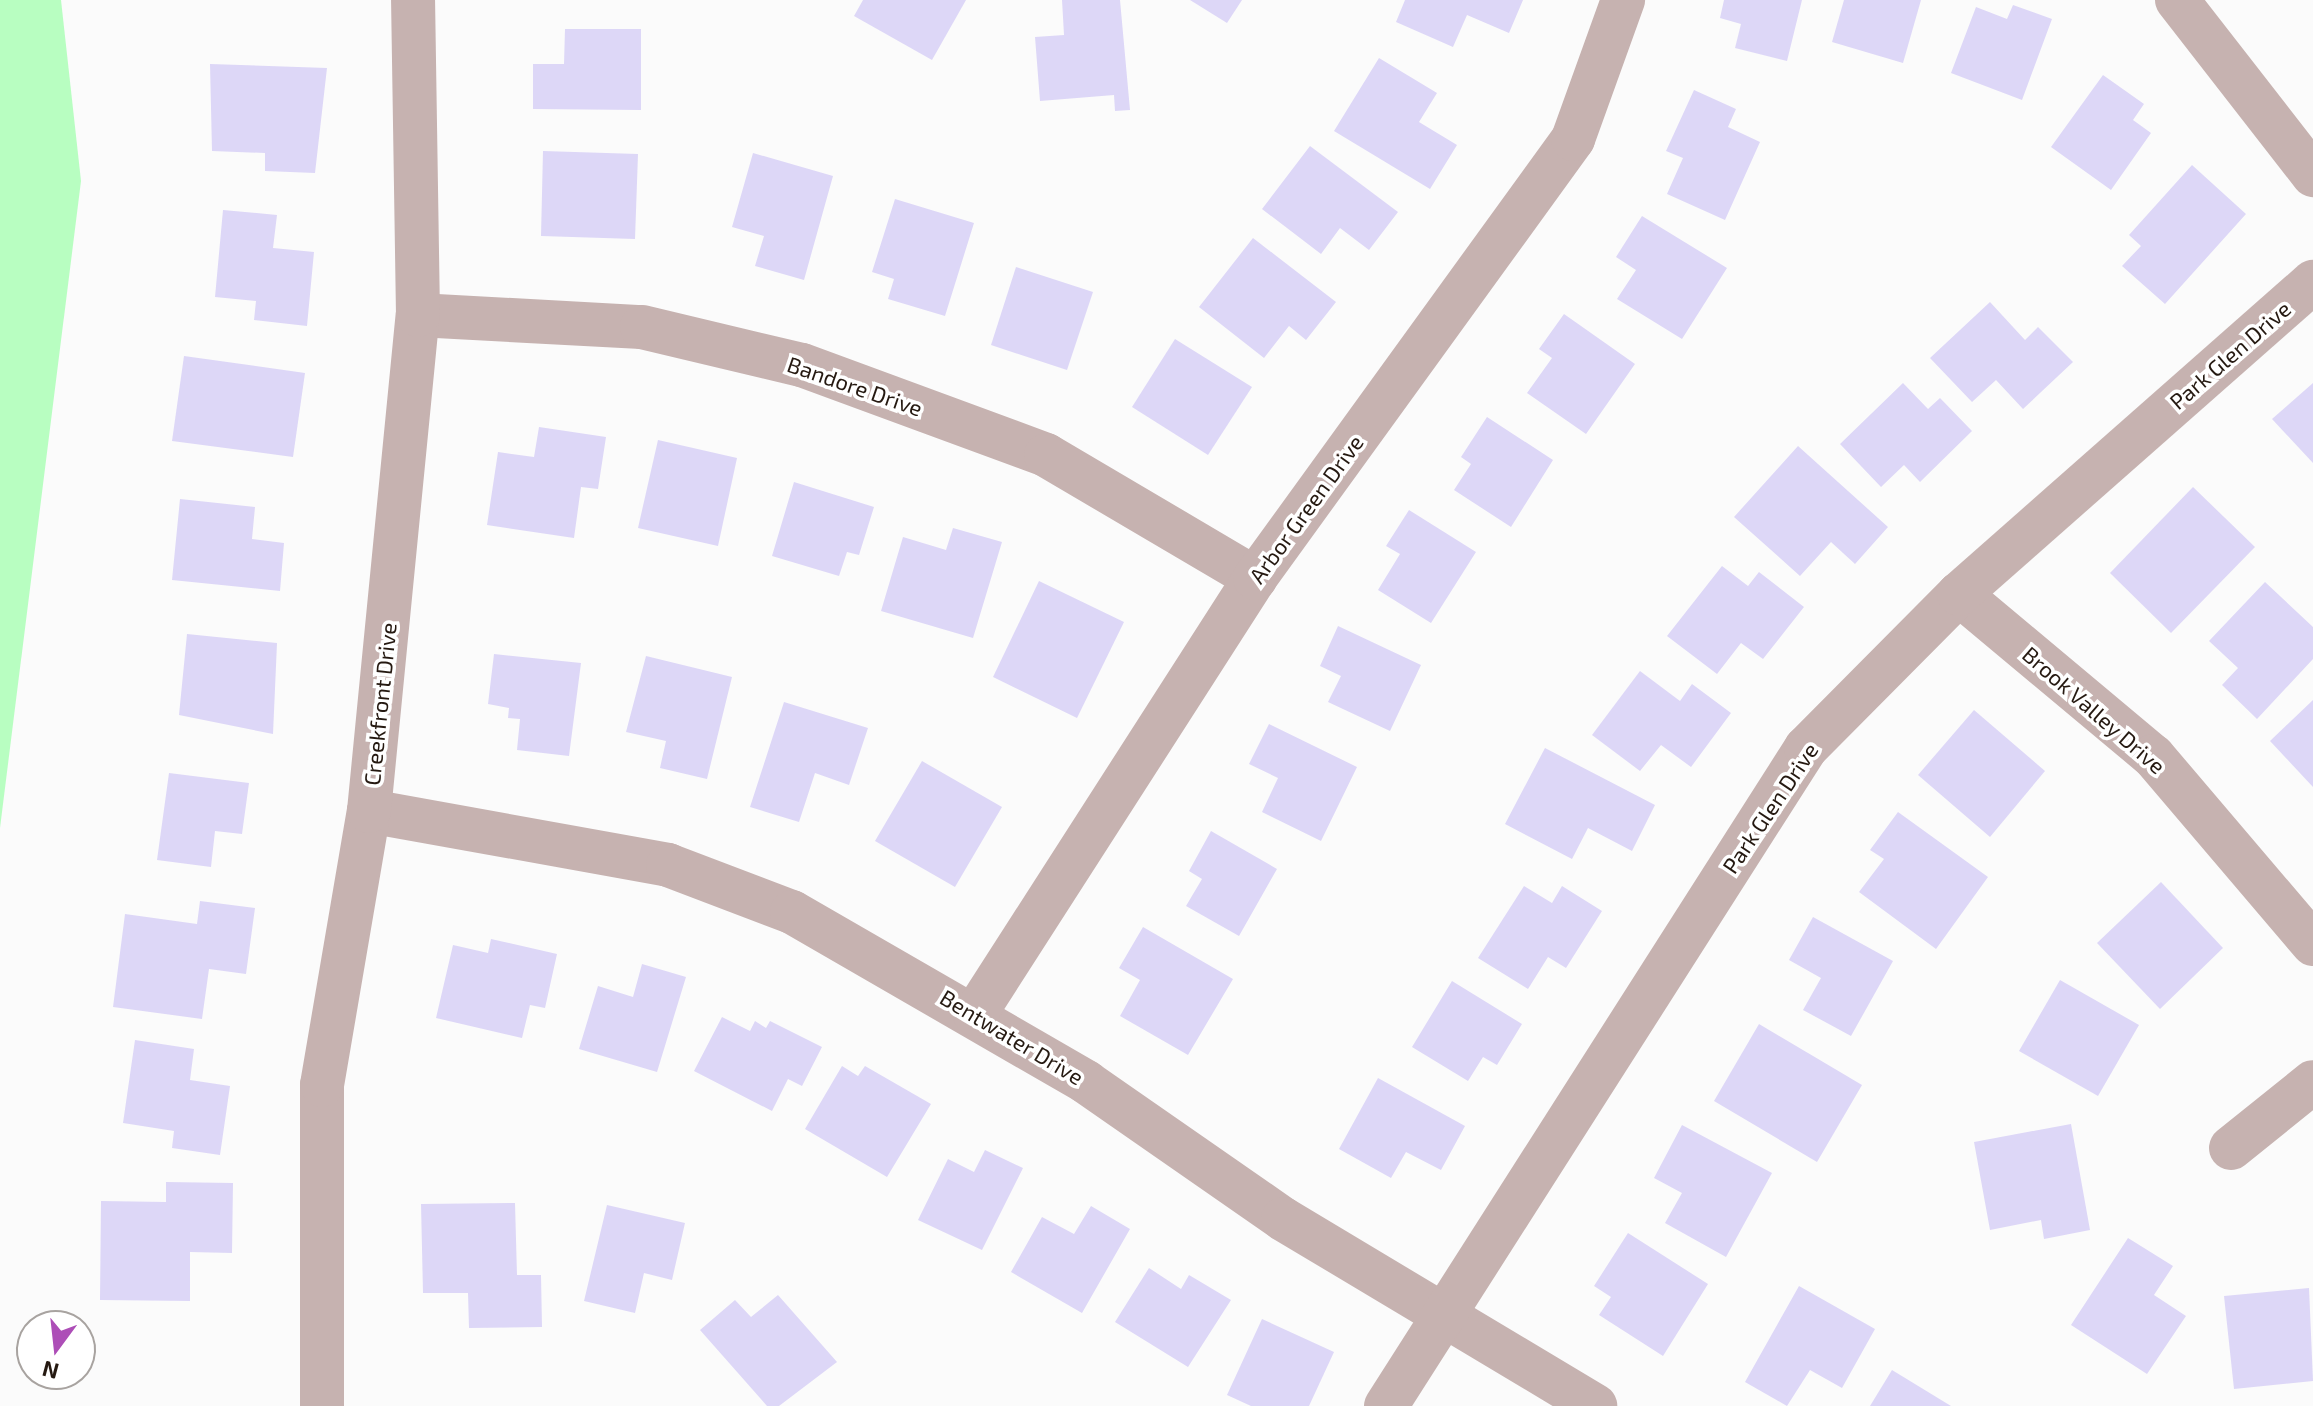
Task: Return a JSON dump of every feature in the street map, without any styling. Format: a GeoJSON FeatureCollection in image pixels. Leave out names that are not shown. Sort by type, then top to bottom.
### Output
{"type":"FeatureCollection","features":[{"type":"Feature","properties":{"kind":"street","name":"Creekfront Drive"},"geometry":{"type":"LineString","coordinates":[[322,1406],[322,1085],[369,811],[418,315],[413,0]]}},
{"type":"Feature","properties":{"kind":"street","name":"Arbor Green Drive"},"geometry":{"type":"LineString","coordinates":[[975,1014],[1255,578],[1573,139],[1623,0]]}},
{"type":"Feature","properties":{"kind":"street"},"geometry":{"type":"LineString","coordinates":[[2177,0],[2313,175]]}},
{"type":"Feature","properties":{"kind":"street","name":"Park Glen Drive"},"geometry":{"type":"LineString","coordinates":[[1386,1406],[1806,748],[1959,594],[2313,282]]}},
{"type":"Feature","properties":{"kind":"street","name":"Bandore Drive"},"geometry":{"type":"LineString","coordinates":[[418,315],[642,327],[802,365],[1046,455],[1255,578]]}},
{"type":"Feature","properties":{"kind":"street","name":"Brook Valley Drive"},"geometry":{"type":"LineString","coordinates":[[1959,594],[2153,756],[2313,944]]}},
{"type":"Feature","properties":{"kind":"street","name":"Bentwater Drive"},"geometry":{"type":"LineString","coordinates":[[369,811],[668,865],[792,912],[975,1014],[1283,1219],[1595,1406]]}},
{"type":"Feature","properties":{"kind":"street"},"geometry":{"type":"LineString","coordinates":[[2231,1148],[2313,1082]]}},
{"type":"Feature","properties":{"kind":"green space"},"geometry":{"type":"Polygon","coordinates":[[[0,0],[61,0],[81,181],[0,828],[0,0]]]}},
{"type":"Feature","properties":{"kind":"building"},"geometry":{"type":"Polygon","coordinates":[[[863,0],[966,0],[932,60],[854,16],[863,0]]]}},
{"type":"Feature","properties":{"kind":"building"},"geometry":{"type":"Polygon","coordinates":[[[1062,0],[1120,0],[1130,110],[1115,111],[1114,95],[1040,101],[1035,37],[1064,35],[1062,0]]]}},
{"type":"Feature","properties":{"kind":"building"},"geometry":{"type":"Polygon","coordinates":[[[1190,0],[1242,0],[1227,23],[1190,0]]]}},
{"type":"Feature","properties":{"kind":"building"},"geometry":{"type":"Polygon","coordinates":[[[1405,0],[1523,0],[1509,33],[1467,15],[1453,47],[1396,22],[1405,0]]]}},
{"type":"Feature","properties":{"kind":"building"},"geometry":{"type":"Polygon","coordinates":[[[1724,0],[1802,0],[1787,61],[1735,48],[1741,24],[1720,18],[1724,0]]]}},
{"type":"Feature","properties":{"kind":"building"},"geometry":{"type":"Polygon","coordinates":[[[1844,0],[1921,0],[1903,63],[1832,42],[1844,0]]]}},
{"type":"Feature","properties":{"kind":"building"},"geometry":{"type":"Polygon","coordinates":[[[2013,5],[2052,19],[2022,100],[1951,73],[1976,7],[2007,19],[2013,5]]]}},
{"type":"Feature","properties":{"kind":"building"},"geometry":{"type":"Polygon","coordinates":[[[565,29],[641,29],[641,110],[533,109],[533,64],[564,64],[565,29]]]}},
{"type":"Feature","properties":{"kind":"building"},"geometry":{"type":"Polygon","coordinates":[[[1379,58],[1437,93],[1419,122],[1457,145],[1430,189],[1334,131],[1379,58]]]}},
{"type":"Feature","properties":{"kind":"building"},"geometry":{"type":"Polygon","coordinates":[[[210,64],[327,68],[315,173],[265,171],[265,153],[212,151],[210,64]]]}},
{"type":"Feature","properties":{"kind":"building"},"geometry":{"type":"Polygon","coordinates":[[[2103,75],[2144,104],[2133,120],[2151,133],[2111,190],[2051,147],[2103,75]]]}},
{"type":"Feature","properties":{"kind":"building"},"geometry":{"type":"Polygon","coordinates":[[[1694,90],[1736,109],[1728,127],[1760,142],[1725,220],[1667,194],[1683,158],[1666,151],[1694,90]]]}},
{"type":"Feature","properties":{"kind":"building"},"geometry":{"type":"Polygon","coordinates":[[[1310,146],[1398,212],[1369,250],[1340,228],[1321,254],[1262,209],[1310,146]]]}},
{"type":"Feature","properties":{"kind":"building"},"geometry":{"type":"Polygon","coordinates":[[[543,151],[638,154],[635,239],[541,236],[543,151]]]}},
{"type":"Feature","properties":{"kind":"building"},"geometry":{"type":"Polygon","coordinates":[[[753,153],[833,176],[804,280],[755,266],[764,236],[732,227],[753,153]]]}},
{"type":"Feature","properties":{"kind":"building"},"geometry":{"type":"Polygon","coordinates":[[[2192,165],[2246,214],[2165,304],[2122,266],[2141,246],[2129,235],[2192,165]]]}},
{"type":"Feature","properties":{"kind":"building"},"geometry":{"type":"Polygon","coordinates":[[[895,199],[974,223],[945,316],[888,299],[894,279],[872,272],[895,199]]]}},
{"type":"Feature","properties":{"kind":"building"},"geometry":{"type":"Polygon","coordinates":[[[223,210],[277,215],[273,248],[314,252],[307,326],[254,320],[256,301],[215,297],[223,210]]]}},
{"type":"Feature","properties":{"kind":"building"},"geometry":{"type":"Polygon","coordinates":[[[1642,216],[1727,268],[1682,339],[1617,299],[1636,270],[1616,257],[1642,216]]]}},
{"type":"Feature","properties":{"kind":"building"},"geometry":{"type":"Polygon","coordinates":[[[1253,238],[1336,302],[1306,340],[1289,326],[1264,358],[1199,307],[1253,238]]]}},
{"type":"Feature","properties":{"kind":"building"},"geometry":{"type":"Polygon","coordinates":[[[1016,267],[1093,292],[1067,370],[991,345],[1016,267]]]}},
{"type":"Feature","properties":{"kind":"building"},"geometry":{"type":"Polygon","coordinates":[[[1990,302],[2025,340],[2038,327],[2073,362],[2023,409],[1996,380],[1972,402],[1930,358],[1990,302]]]}},
{"type":"Feature","properties":{"kind":"building"},"geometry":{"type":"Polygon","coordinates":[[[1564,314],[1635,364],[1586,434],[1527,393],[1552,358],[1539,349],[1564,314]]]}},
{"type":"Feature","properties":{"kind":"building"},"geometry":{"type":"Polygon","coordinates":[[[1175,339],[1252,387],[1208,455],[1132,407],[1175,339]]]}},
{"type":"Feature","properties":{"kind":"building"},"geometry":{"type":"Polygon","coordinates":[[[184,356],[305,373],[293,457],[172,441],[184,356]]]}},
{"type":"Feature","properties":{"kind":"building"},"geometry":{"type":"Polygon","coordinates":[[[1903,383],[1928,409],[1940,398],[1972,431],[1920,482],[1904,465],[1881,487],[1840,444],[1903,383]]]}},
{"type":"Feature","properties":{"kind":"building"},"geometry":{"type":"Polygon","coordinates":[[[2313,383],[2313,463],[2272,419],[2313,383]]]}},
{"type":"Feature","properties":{"kind":"building"},"geometry":{"type":"Polygon","coordinates":[[[1487,417],[1553,460],[1511,527],[1454,490],[1471,464],[1461,457],[1487,417]]]}},
{"type":"Feature","properties":{"kind":"building"},"geometry":{"type":"Polygon","coordinates":[[[539,427],[606,437],[598,489],[581,487],[574,538],[487,525],[498,452],[534,457],[539,427]]]}},
{"type":"Feature","properties":{"kind":"building"},"geometry":{"type":"Polygon","coordinates":[[[658,440],[737,458],[718,546],[638,528],[658,440]]]}},
{"type":"Feature","properties":{"kind":"building"},"geometry":{"type":"Polygon","coordinates":[[[1798,446],[1888,527],[1855,564],[1831,542],[1800,576],[1734,517],[1798,446]]]}},
{"type":"Feature","properties":{"kind":"building"},"geometry":{"type":"Polygon","coordinates":[[[794,482],[874,507],[859,555],[847,552],[839,576],[772,556],[794,482]]]}},
{"type":"Feature","properties":{"kind":"building"},"geometry":{"type":"Polygon","coordinates":[[[2193,487],[2255,547],[2171,633],[2110,573],[2193,487]]]}},
{"type":"Feature","properties":{"kind":"building"},"geometry":{"type":"Polygon","coordinates":[[[180,499],[255,507],[252,539],[284,543],[280,591],[172,580],[180,499]]]}},
{"type":"Feature","properties":{"kind":"building"},"geometry":{"type":"Polygon","coordinates":[[[1409,510],[1476,552],[1431,623],[1378,590],[1400,554],[1386,546],[1409,510]]]}},
{"type":"Feature","properties":{"kind":"building"},"geometry":{"type":"Polygon","coordinates":[[[953,528],[1002,542],[973,638],[881,611],[903,537],[946,550],[953,528]]]}},
{"type":"Feature","properties":{"kind":"building"},"geometry":{"type":"Polygon","coordinates":[[[1722,566],[1748,586],[1759,572],[1804,607],[1763,659],[1741,643],[1717,674],[1667,636],[1722,566]]]}},
{"type":"Feature","properties":{"kind":"building"},"geometry":{"type":"Polygon","coordinates":[[[1039,581],[1124,622],[1077,718],[993,677],[1039,581]]]}},
{"type":"Feature","properties":{"kind":"building"},"geometry":{"type":"Polygon","coordinates":[[[2265,582],[2313,627],[2313,659],[2257,719],[2222,685],[2238,668],[2209,641],[2265,582]]]}},
{"type":"Feature","properties":{"kind":"building"},"geometry":{"type":"Polygon","coordinates":[[[1338,626],[1421,665],[1390,731],[1328,702],[1341,676],[1320,666],[1338,626]]]}},
{"type":"Feature","properties":{"kind":"building"},"geometry":{"type":"Polygon","coordinates":[[[187,634],[277,643],[273,734],[179,715],[187,634]]]}},
{"type":"Feature","properties":{"kind":"building"},"geometry":{"type":"Polygon","coordinates":[[[494,654],[581,663],[569,756],[517,750],[520,719],[508,718],[509,708],[488,704],[494,654]]]}},
{"type":"Feature","properties":{"kind":"building"},"geometry":{"type":"Polygon","coordinates":[[[646,656],[732,677],[707,779],[660,768],[666,741],[626,732],[646,656]]]}},
{"type":"Feature","properties":{"kind":"building"},"geometry":{"type":"Polygon","coordinates":[[[1640,671],[1680,701],[1692,684],[1731,713],[1691,767],[1661,745],[1640,771],[1592,735],[1640,671]]]}},
{"type":"Feature","properties":{"kind":"building"},"geometry":{"type":"Polygon","coordinates":[[[2313,700],[2313,787],[2270,741],[2313,700]]]}},
{"type":"Feature","properties":{"kind":"building"},"geometry":{"type":"Polygon","coordinates":[[[784,702],[868,728],[849,785],[815,773],[799,822],[750,807],[784,702]]]}},
{"type":"Feature","properties":{"kind":"building"},"geometry":{"type":"Polygon","coordinates":[[[1974,710],[2045,771],[1990,837],[1918,775],[1974,710]]]}},
{"type":"Feature","properties":{"kind":"building"},"geometry":{"type":"Polygon","coordinates":[[[1269,724],[1357,767],[1321,841],[1262,812],[1278,778],[1249,764],[1269,724]]]}},
{"type":"Feature","properties":{"kind":"building"},"geometry":{"type":"Polygon","coordinates":[[[1545,748],[1655,805],[1632,851],[1588,828],[1572,859],[1505,824],[1545,748]]]}},
{"type":"Feature","properties":{"kind":"building"},"geometry":{"type":"Polygon","coordinates":[[[922,761],[1002,807],[955,887],[875,841],[922,761]]]}},
{"type":"Feature","properties":{"kind":"building"},"geometry":{"type":"Polygon","coordinates":[[[169,773],[249,783],[242,834],[215,831],[211,867],[157,860],[169,773]]]}},
{"type":"Feature","properties":{"kind":"building"},"geometry":{"type":"Polygon","coordinates":[[[1898,812],[1988,877],[1936,949],[1859,892],[1884,859],[1870,850],[1898,812]]]}},
{"type":"Feature","properties":{"kind":"building"},"geometry":{"type":"Polygon","coordinates":[[[1211,831],[1277,869],[1239,936],[1186,906],[1202,879],[1189,871],[1211,831]]]}},
{"type":"Feature","properties":{"kind":"building"},"geometry":{"type":"Polygon","coordinates":[[[2161,882],[2223,948],[2160,1009],[2097,943],[2161,882]]]}},
{"type":"Feature","properties":{"kind":"building"},"geometry":{"type":"Polygon","coordinates":[[[1524,886],[1552,903],[1562,886],[1602,911],[1566,968],[1548,957],[1528,989],[1478,958],[1524,886]]]}},
{"type":"Feature","properties":{"kind":"building"},"geometry":{"type":"Polygon","coordinates":[[[200,901],[255,908],[246,974],[209,969],[202,1019],[113,1007],[125,914],[197,924],[200,901]]]}},
{"type":"Feature","properties":{"kind":"building"},"geometry":{"type":"Polygon","coordinates":[[[1813,917],[1893,961],[1851,1036],[1803,1010],[1821,978],[1789,960],[1813,917]]]}},
{"type":"Feature","properties":{"kind":"building"},"geometry":{"type":"Polygon","coordinates":[[[1143,927],[1233,979],[1188,1055],[1120,1016],[1140,980],[1119,968],[1143,927]]]}},
{"type":"Feature","properties":{"kind":"building"},"geometry":{"type":"Polygon","coordinates":[[[491,939],[557,954],[545,1008],[530,1005],[522,1038],[436,1018],[453,945],[488,953],[491,939]]]}},
{"type":"Feature","properties":{"kind":"building"},"geometry":{"type":"Polygon","coordinates":[[[642,964],[686,977],[657,1072],[579,1049],[598,986],[633,997],[642,964]]]}},
{"type":"Feature","properties":{"kind":"building"},"geometry":{"type":"Polygon","coordinates":[[[2060,980],[2139,1025],[2098,1096],[2019,1051],[2060,980]]]}},
{"type":"Feature","properties":{"kind":"building"},"geometry":{"type":"Polygon","coordinates":[[[1452,981],[1522,1024],[1497,1065],[1483,1057],[1468,1081],[1412,1047],[1452,981]]]}},
{"type":"Feature","properties":{"kind":"building"},"geometry":{"type":"Polygon","coordinates":[[[722,1017],[750,1031],[755,1021],[766,1028],[770,1021],[822,1047],[802,1086],[788,1079],[772,1111],[694,1071],[722,1017]]]}},
{"type":"Feature","properties":{"kind":"building"},"geometry":{"type":"Polygon","coordinates":[[[1759,1024],[1862,1085],[1817,1162],[1714,1101],[1759,1024]]]}},
{"type":"Feature","properties":{"kind":"building"},"geometry":{"type":"Polygon","coordinates":[[[135,1040],[194,1049],[190,1080],[230,1086],[220,1155],[172,1148],[174,1131],[123,1123],[135,1040]]]}},
{"type":"Feature","properties":{"kind":"building"},"geometry":{"type":"Polygon","coordinates":[[[842,1066],[858,1076],[865,1066],[931,1104],[887,1177],[805,1129],[842,1066]]]}},
{"type":"Feature","properties":{"kind":"building"},"geometry":{"type":"Polygon","coordinates":[[[1378,1078],[1465,1126],[1441,1170],[1406,1152],[1391,1178],[1339,1149],[1378,1078]]]}},
{"type":"Feature","properties":{"kind":"building"},"geometry":{"type":"Polygon","coordinates":[[[2071,1124],[2090,1230],[2044,1239],[2041,1220],[1990,1230],[1974,1142],[2071,1124]]]}},
{"type":"Feature","properties":{"kind":"building"},"geometry":{"type":"Polygon","coordinates":[[[1682,1125],[1772,1173],[1726,1257],[1665,1223],[1682,1193],[1654,1178],[1682,1125]]]}},
{"type":"Feature","properties":{"kind":"building"},"geometry":{"type":"Polygon","coordinates":[[[985,1150],[1023,1168],[982,1250],[918,1220],[948,1159],[974,1172],[985,1150]]]}},
{"type":"Feature","properties":{"kind":"building"},"geometry":{"type":"Polygon","coordinates":[[[166,1182],[233,1183],[232,1253],[190,1252],[190,1301],[100,1300],[101,1201],[166,1202],[166,1182]]]}},
{"type":"Feature","properties":{"kind":"building"},"geometry":{"type":"Polygon","coordinates":[[[515,1203],[517,1275],[541,1275],[542,1327],[469,1328],[468,1293],[423,1293],[421,1204],[515,1203]]]}},
{"type":"Feature","properties":{"kind":"building"},"geometry":{"type":"Polygon","coordinates":[[[607,1205],[685,1223],[672,1280],[644,1273],[635,1313],[584,1301],[607,1205]]]}},
{"type":"Feature","properties":{"kind":"building"},"geometry":{"type":"Polygon","coordinates":[[[1091,1206],[1130,1229],[1082,1313],[1011,1272],[1042,1217],[1074,1234],[1091,1206]]]}},
{"type":"Feature","properties":{"kind":"building"},"geometry":{"type":"Polygon","coordinates":[[[1628,1233],[1708,1284],[1663,1356],[1599,1315],[1611,1297],[1594,1286],[1628,1233]]]}},
{"type":"Feature","properties":{"kind":"building"},"geometry":{"type":"Polygon","coordinates":[[[2128,1238],[2173,1266],[2154,1295],[2186,1316],[2147,1374],[2071,1325],[2128,1238]]]}},
{"type":"Feature","properties":{"kind":"building"},"geometry":{"type":"Polygon","coordinates":[[[1149,1268],[1181,1289],[1189,1275],[1231,1300],[1188,1367],[1115,1322],[1149,1268]]]}},
{"type":"Feature","properties":{"kind":"building"},"geometry":{"type":"Polygon","coordinates":[[[1799,1286],[1875,1329],[1842,1388],[1810,1370],[1787,1406],[1745,1382],[1799,1286]]]}},
{"type":"Feature","properties":{"kind":"building"},"geometry":{"type":"Polygon","coordinates":[[[2309,1288],[2313,1381],[2234,1389],[2224,1296],[2309,1288]]]}},
{"type":"Feature","properties":{"kind":"building"},"geometry":{"type":"Polygon","coordinates":[[[778,1295],[837,1362],[779,1406],[767,1406],[700,1330],[735,1300],[751,1317],[778,1295]]]}},
{"type":"Feature","properties":{"kind":"building"},"geometry":{"type":"Polygon","coordinates":[[[1262,1319],[1334,1352],[1309,1406],[1251,1406],[1227,1395],[1262,1319]]]}},
{"type":"Feature","properties":{"kind":"building"},"geometry":{"type":"Polygon","coordinates":[[[1892,1370],[1951,1406],[1870,1406],[1892,1370]]]}}]}
